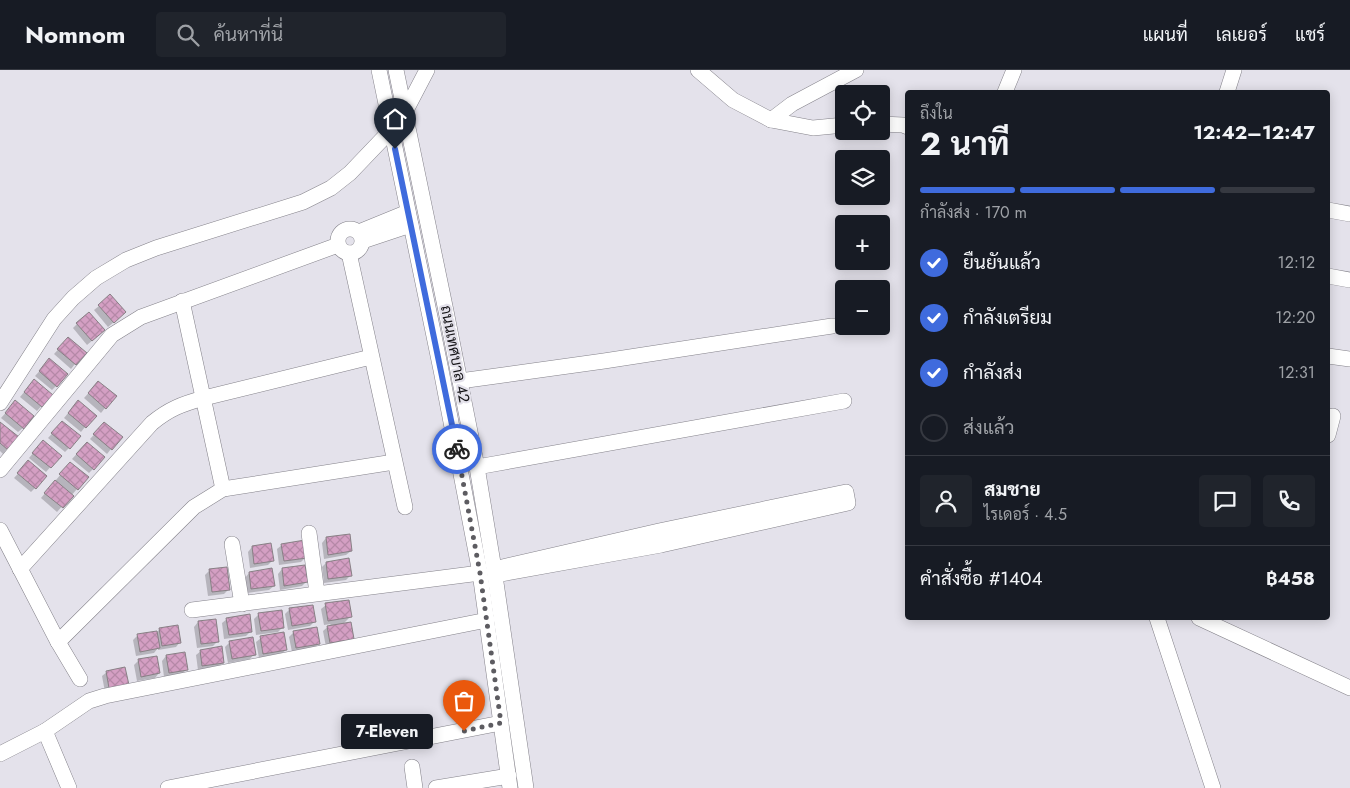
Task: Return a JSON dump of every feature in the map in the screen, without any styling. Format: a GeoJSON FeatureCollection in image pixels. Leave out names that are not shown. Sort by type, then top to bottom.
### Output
{"type":"FeatureCollection","features":[{"type":"Feature","properties":{"kind":"street","name":"ถนนเทศบาล 42"},"geometry":{"type":"LineString","coordinates":[[379,70],[447,399],[490,572],[487,620],[510,782]]}},
{"type":"Feature","properties":{"kind":"street","name":"ถนนเทศบาล 42"},"geometry":{"type":"LineString","coordinates":[[396,70],[477,467],[490,572],[526,788]]}},
{"type":"Feature","properties":{"kind":"street"},"geometry":{"type":"LineString","coordinates":[[0,403],[54,319],[73,298],[96,278],[126,260],[156,248],[303,202],[331,188],[350,173],[392,130],[404,114],[428,70]]}},
{"type":"Feature","properties":{"kind":"street"},"geometry":{"type":"LineString","coordinates":[[771,120],[792,104],[856,70]]}},
{"type":"Feature","properties":{"kind":"street"},"geometry":{"type":"LineString","coordinates":[[1006,90],[1014,70]]}},
{"type":"Feature","properties":{"kind":"street"},"geometry":{"type":"LineString","coordinates":[[1229,90],[1234,70]]}},
{"type":"Feature","properties":{"kind":"street"},"geometry":{"type":"LineString","coordinates":[[705,72],[733,100],[771,120],[813,128],[835,126]]}},
{"type":"Feature","properties":{"kind":"street"},"geometry":{"type":"LineString","coordinates":[[890,124],[905,126]]}},
{"type":"Feature","properties":{"kind":"street"},"geometry":{"type":"LineString","coordinates":[[1330,210],[1350,214]]}},
{"type":"Feature","properties":{"kind":"street"},"geometry":{"type":"LineString","coordinates":[[361,237],[410,219]]}},
{"type":"Feature","properties":{"kind":"street"},"geometry":{"type":"LineString","coordinates":[[361,237],[353,229],[348,228],[339,235],[371,357],[404,507]]}},
{"type":"Feature","properties":{"kind":"street"},"geometry":{"type":"LineString","coordinates":[[0,470],[112,335],[141,317],[182,301],[343,249],[358,251],[361,237]]}},
{"type":"Feature","properties":{"kind":"street"},"geometry":{"type":"LineString","coordinates":[[1330,276],[1350,280]]}},
{"type":"Feature","properties":{"kind":"street"},"geometry":{"type":"LineString","coordinates":[[182,301],[223,488]]}},
{"type":"Feature","properties":{"kind":"street"},"geometry":{"type":"LineString","coordinates":[[460,381],[832,326]]}},
{"type":"Feature","properties":{"kind":"street"},"geometry":{"type":"LineString","coordinates":[[1330,356],[1350,359]]}},
{"type":"Feature","properties":{"kind":"street"},"geometry":{"type":"LineString","coordinates":[[20,569],[152,423],[165,412],[204,398],[371,357]]}},
{"type":"Feature","properties":{"kind":"street"},"geometry":{"type":"LineString","coordinates":[[477,467],[844,401]]}},
{"type":"Feature","properties":{"kind":"street"},"geometry":{"type":"LineString","coordinates":[[1330,427],[1333,416]]}},
{"type":"Feature","properties":{"kind":"street"},"geometry":{"type":"LineString","coordinates":[[58,642],[194,507],[223,488],[394,462]]}},
{"type":"Feature","properties":{"kind":"street"},"geometry":{"type":"LineString","coordinates":[[192,610],[490,572],[742,520],[846,492],[848,503],[742,520]]}},
{"type":"Feature","properties":{"kind":"street"},"geometry":{"type":"LineString","coordinates":[[0,530],[58,642],[80,680]]}},
{"type":"Feature","properties":{"kind":"street"},"geometry":{"type":"LineString","coordinates":[[309,533],[317,593]]}},
{"type":"Feature","properties":{"kind":"street"},"geometry":{"type":"LineString","coordinates":[[232,544],[242,604]]}},
{"type":"Feature","properties":{"kind":"street"},"geometry":{"type":"LineString","coordinates":[[0,754],[45,731],[89,701],[105,696],[487,620]]}},
{"type":"Feature","properties":{"kind":"street"},"geometry":{"type":"LineString","coordinates":[[1158,620],[1214,788]]}},
{"type":"Feature","properties":{"kind":"street"},"geometry":{"type":"LineString","coordinates":[[1203,620],[1350,688]]}},
{"type":"Feature","properties":{"kind":"street"},"geometry":{"type":"LineString","coordinates":[[168,788],[501,723]]}},
{"type":"Feature","properties":{"kind":"street"},"geometry":{"type":"LineString","coordinates":[[45,731],[69,788]]}},
{"type":"Feature","properties":{"kind":"street"},"geometry":{"type":"LineString","coordinates":[[412,767],[415,788]]}},
{"type":"Feature","properties":{"kind":"street"},"geometry":{"type":"LineString","coordinates":[[436,788],[510,782]]}},
{"type":"Feature","properties":{"kind":"building"},"geometry":{"type":"Polygon","coordinates":[[[110,294],[126,312],[114,323],[98,305],[110,294]]]}},
{"type":"Feature","properties":{"kind":"building"},"geometry":{"type":"Polygon","coordinates":[[[89,312],[105,330],[92,341],[76,323],[89,312]]]}},
{"type":"Feature","properties":{"kind":"building"},"geometry":{"type":"Polygon","coordinates":[[[68,337],[87,353],[76,365],[57,349],[68,337]]]}},
{"type":"Feature","properties":{"kind":"building"},"geometry":{"type":"Polygon","coordinates":[[[49,358],[68,374],[57,387],[39,371],[49,358]]]}},
{"type":"Feature","properties":{"kind":"building"},"geometry":{"type":"Polygon","coordinates":[[[34,379],[53,395],[42,407],[24,392],[34,379]]]}},
{"type":"Feature","properties":{"kind":"building"},"geometry":{"type":"Polygon","coordinates":[[[98,381],[117,396],[106,409],[88,393],[98,381]]]}},
{"type":"Feature","properties":{"kind":"building"},"geometry":{"type":"Polygon","coordinates":[[[15,400],[34,416],[24,429],[5,413],[15,400]]]}},
{"type":"Feature","properties":{"kind":"building"},"geometry":{"type":"Polygon","coordinates":[[[78,400],[97,416],[86,428],[68,413],[78,400]]]}},
{"type":"Feature","properties":{"kind":"building"},"geometry":{"type":"Polygon","coordinates":[[[62,421],[81,436],[70,449],[51,433],[62,421]]]}},
{"type":"Feature","properties":{"kind":"building"},"geometry":{"type":"Polygon","coordinates":[[[0,422],[19,437],[8,450],[0,443],[0,422]]]}},
{"type":"Feature","properties":{"kind":"building"},"geometry":{"type":"Polygon","coordinates":[[[104,422],[123,437],[112,450],[93,434],[104,422]]]}},
{"type":"Feature","properties":{"kind":"building"},"geometry":{"type":"Polygon","coordinates":[[[43,440],[62,456],[51,468],[32,453],[43,440]]]}},
{"type":"Feature","properties":{"kind":"building"},"geometry":{"type":"Polygon","coordinates":[[[87,442],[105,457],[94,470],[76,454],[87,442]]]}},
{"type":"Feature","properties":{"kind":"building"},"geometry":{"type":"Polygon","coordinates":[[[28,460],[47,476],[36,489],[17,473],[28,460]]]}},
{"type":"Feature","properties":{"kind":"building"},"geometry":{"type":"Polygon","coordinates":[[[70,462],[89,477],[78,490],[59,474],[70,462]]]}},
{"type":"Feature","properties":{"kind":"building"},"geometry":{"type":"Polygon","coordinates":[[[55,480],[74,496],[63,508],[44,493],[55,480]]]}},
{"type":"Feature","properties":{"kind":"building"},"geometry":{"type":"Polygon","coordinates":[[[350,534],[352,551],[328,555],[326,537],[350,534]]]}},
{"type":"Feature","properties":{"kind":"building"},"geometry":{"type":"Polygon","coordinates":[[[305,540],[307,558],[284,561],[281,544],[305,540]]]}},
{"type":"Feature","properties":{"kind":"building"},"geometry":{"type":"Polygon","coordinates":[[[271,543],[274,561],[254,564],[252,546],[271,543]]]}},
{"type":"Feature","properties":{"kind":"building"},"geometry":{"type":"Polygon","coordinates":[[[349,558],[352,576],[328,579],[326,562],[349,558]]]}},
{"type":"Feature","properties":{"kind":"building"},"geometry":{"type":"Polygon","coordinates":[[[305,565],[308,582],[284,586],[282,568],[305,565]]]}},
{"type":"Feature","properties":{"kind":"building"},"geometry":{"type":"Polygon","coordinates":[[[227,567],[230,590],[212,592],[209,569],[227,567]]]}},
{"type":"Feature","properties":{"kind":"building"},"geometry":{"type":"Polygon","coordinates":[[[272,568],[275,586],[251,589],[249,572],[272,568]]]}},
{"type":"Feature","properties":{"kind":"building"},"geometry":{"type":"Polygon","coordinates":[[[349,600],[352,617],[328,621],[325,603],[349,600]]]}},
{"type":"Feature","properties":{"kind":"building"},"geometry":{"type":"Polygon","coordinates":[[[313,605],[316,622],[292,626],[289,608],[313,605]]]}},
{"type":"Feature","properties":{"kind":"building"},"geometry":{"type":"Polygon","coordinates":[[[282,610],[284,628],[261,631],[258,613],[282,610]]]}},
{"type":"Feature","properties":{"kind":"building"},"geometry":{"type":"Polygon","coordinates":[[[250,614],[252,632],[229,635],[226,618],[250,614]]]}},
{"type":"Feature","properties":{"kind":"building"},"geometry":{"type":"Polygon","coordinates":[[[216,619],[219,642],[201,644],[198,621],[216,619]]]}},
{"type":"Feature","properties":{"kind":"building"},"geometry":{"type":"Polygon","coordinates":[[[351,622],[354,639],[330,643],[327,626],[351,622]]]}},
{"type":"Feature","properties":{"kind":"building"},"geometry":{"type":"Polygon","coordinates":[[[178,625],[181,643],[162,646],[159,628],[178,625]]]}},
{"type":"Feature","properties":{"kind":"building"},"geometry":{"type":"Polygon","coordinates":[[[317,627],[320,644],[296,648],[293,631],[317,627]]]}},
{"type":"Feature","properties":{"kind":"building"},"geometry":{"type":"Polygon","coordinates":[[[157,631],[160,648],[140,652],[137,634],[157,631]]]}},
{"type":"Feature","properties":{"kind":"building"},"geometry":{"type":"Polygon","coordinates":[[[284,632],[287,650],[263,654],[260,636],[284,632]]]}},
{"type":"Feature","properties":{"kind":"building"},"geometry":{"type":"Polygon","coordinates":[[[253,637],[256,655],[232,659],[229,641],[253,637]]]}},
{"type":"Feature","properties":{"kind":"building"},"geometry":{"type":"Polygon","coordinates":[[[222,646],[224,663],[202,666],[200,650],[222,646]]]}},
{"type":"Feature","properties":{"kind":"building"},"geometry":{"type":"Polygon","coordinates":[[[185,652],[188,670],[169,673],[166,655],[185,652]]]}},
{"type":"Feature","properties":{"kind":"building"},"geometry":{"type":"Polygon","coordinates":[[[157,656],[160,673],[141,677],[138,659],[157,656]]]}},
{"type":"Feature","properties":{"kind":"building"},"geometry":{"type":"Polygon","coordinates":[[[125,667],[129,685],[109,688],[106,671],[125,667]]]}},
{"type":"Feature","properties":{"kind":"way so far"},"geometry":{"type":"LineString","coordinates":[[457,449],[480,573],[501,723],[464,731]]}},
{"type":"Feature","properties":{"kind":"place","name":"7-Eleven"},"geometry":{"type":"Point","coordinates":[464,731]}},
{"type":"Feature","properties":{"kind":"route"},"geometry":{"type":"LineString","coordinates":[[395,149],[457,449]]}}]}
